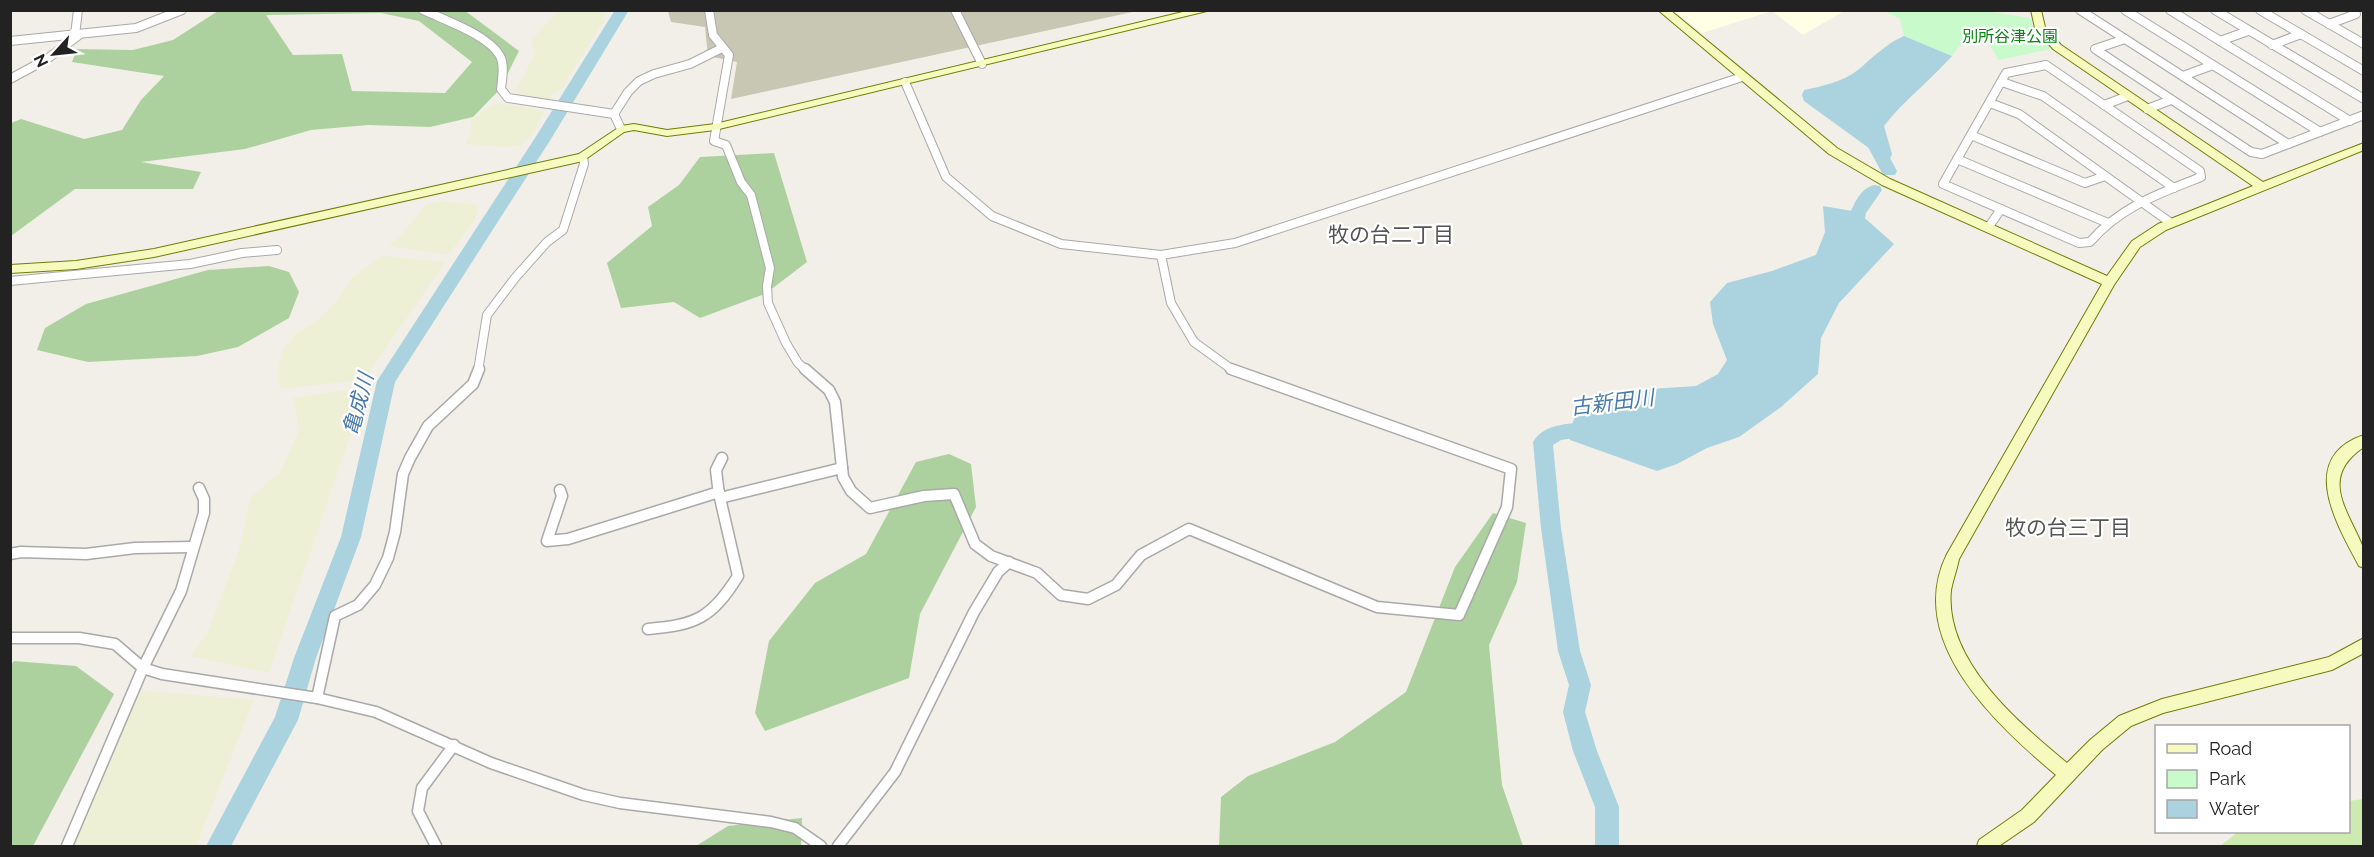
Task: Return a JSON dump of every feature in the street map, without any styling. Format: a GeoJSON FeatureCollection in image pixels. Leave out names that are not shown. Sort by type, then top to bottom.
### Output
{"type":"FeatureCollection","features":[{"type":"Feature","properties":{"kind":"street"},"geometry":{"type":"LineString","coordinates":[[78,10],[78,35]]}},
{"type":"Feature","properties":{"kind":"street"},"geometry":{"type":"LineString","coordinates":[[10,41],[136,28],[182,10]]}},
{"type":"Feature","properties":{"kind":"street"},"geometry":{"type":"LineString","coordinates":[[423,10],[485,42],[500,56],[501,88],[508,98],[614,114]]}},
{"type":"Feature","properties":{"kind":"street"},"geometry":{"type":"LineString","coordinates":[[710,10],[710,32],[729,55],[714,141],[726,145],[741,182],[751,195],[770,268],[767,286],[768,303],[798,363],[821,381],[835,402],[843,477],[851,491],[870,508],[928,494],[944,492],[954,494],[975,544],[991,556],[1037,573],[1061,595],[1088,599],[1116,585],[1141,555],[1189,529],[1377,607],[1459,615],[1507,507],[1511,469],[1232,370],[1194,342],[1171,303],[1161,255]]}},
{"type":"Feature","properties":{"kind":"street"},"geometry":{"type":"LineString","coordinates":[[955,10],[982,64]]}},
{"type":"Feature","properties":{"kind":"street"},"geometry":{"type":"LineString","coordinates":[[10,269],[76,265],[154,253],[583,157],[621,129],[634,127],[666,133],[715,128],[1206,10]]}},
{"type":"Feature","properties":{"kind":"street"},"geometry":{"type":"LineString","coordinates":[[1663,10],[1833,151],[1886,182],[2109,282]]}},
{"type":"Feature","properties":{"kind":"street"},"geometry":{"type":"LineString","coordinates":[[2036,10],[2040,28],[2057,47],[2260,186]]}},
{"type":"Feature","properties":{"kind":"street"},"geometry":{"type":"LineString","coordinates":[[2080,10],[2288,144]]}},
{"type":"Feature","properties":{"kind":"street"},"geometry":{"type":"LineString","coordinates":[[2125,10],[2320,132]]}},
{"type":"Feature","properties":{"kind":"street"},"geometry":{"type":"LineString","coordinates":[[2170,10],[2350,121]]}},
{"type":"Feature","properties":{"kind":"street"},"geometry":{"type":"LineString","coordinates":[[2215,10],[2364,99]]}},
{"type":"Feature","properties":{"kind":"street"},"geometry":{"type":"LineString","coordinates":[[2260,10],[2364,71]]}},
{"type":"Feature","properties":{"kind":"street"},"geometry":{"type":"LineString","coordinates":[[2305,10],[2364,44]]}},
{"type":"Feature","properties":{"kind":"street"},"geometry":{"type":"LineString","coordinates":[[2329,24],[2352,12],[2364,18]]}},
{"type":"Feature","properties":{"kind":"street"},"geometry":{"type":"LineString","coordinates":[[2220,41],[2248,31]]}},
{"type":"Feature","properties":{"kind":"street"},"geometry":{"type":"LineString","coordinates":[[2272,45],[2301,34]]}},
{"type":"Feature","properties":{"kind":"street"},"geometry":{"type":"LineString","coordinates":[[10,79],[47,59],[78,35]]}},
{"type":"Feature","properties":{"kind":"street"},"geometry":{"type":"LineString","coordinates":[[2125,39],[2095,49],[2251,152],[2262,154],[2364,115]]}},
{"type":"Feature","properties":{"kind":"street"},"geometry":{"type":"LineString","coordinates":[[614,114],[628,92],[639,81],[660,71],[679,68],[722,48]]}},
{"type":"Feature","properties":{"kind":"street"},"geometry":{"type":"LineString","coordinates":[[2046,65],[2200,171],[2202,177],[2119,213],[2090,242],[2079,243],[1942,184],[1990,103],[2006,73],[2046,65]]}},
{"type":"Feature","properties":{"kind":"street"},"geometry":{"type":"LineString","coordinates":[[2183,76],[2213,65]]}},
{"type":"Feature","properties":{"kind":"street"},"geometry":{"type":"LineString","coordinates":[[905,82],[946,177],[992,216],[1061,244],[1161,255],[1235,243],[1742,77]]}},
{"type":"Feature","properties":{"kind":"street"},"geometry":{"type":"LineString","coordinates":[[2002,82],[2043,96],[2174,188]]}},
{"type":"Feature","properties":{"kind":"street"},"geometry":{"type":"LineString","coordinates":[[2104,105],[2128,96]]}},
{"type":"Feature","properties":{"kind":"street"},"geometry":{"type":"LineString","coordinates":[[2147,109],[2171,100]]}},
{"type":"Feature","properties":{"kind":"street"},"geometry":{"type":"LineString","coordinates":[[1990,103],[2019,114],[2171,223]]}},
{"type":"Feature","properties":{"kind":"street"},"geometry":{"type":"LineString","coordinates":[[614,114],[621,129]]}},
{"type":"Feature","properties":{"kind":"street"},"geometry":{"type":"LineString","coordinates":[[1971,135],[2085,183],[2105,176]]}},
{"type":"Feature","properties":{"kind":"street"},"geometry":{"type":"LineString","coordinates":[[2068,774],[2006,721],[1978,688],[1954,647],[1943,605],[1946,571],[1952,558],[2109,282],[2136,244],[2171,223],[2364,146]]}},
{"type":"Feature","properties":{"kind":"street"},"geometry":{"type":"LineString","coordinates":[[317,698],[335,616],[358,606],[368,596],[388,558],[395,532],[403,474],[410,458],[428,426],[473,384],[479,369],[487,315],[514,278],[547,242],[563,230],[584,164],[583,157]]}},
{"type":"Feature","properties":{"kind":"street"},"geometry":{"type":"LineString","coordinates":[[1957,159],[2108,223]]}},
{"type":"Feature","properties":{"kind":"street"},"geometry":{"type":"LineString","coordinates":[[1988,228],[2001,209]]}},
{"type":"Feature","properties":{"kind":"street"},"geometry":{"type":"LineString","coordinates":[[10,281],[179,265],[242,253],[278,250]]}},
{"type":"Feature","properties":{"kind":"street"},"geometry":{"type":"LineString","coordinates":[[2364,440],[2339,460],[2332,482],[2339,515],[2364,562]]}},
{"type":"Feature","properties":{"kind":"street"},"geometry":{"type":"LineString","coordinates":[[648,629],[698,622],[717,608],[738,576],[719,495],[716,469],[717,462],[722,458]]}},
{"type":"Feature","properties":{"kind":"street"},"geometry":{"type":"LineString","coordinates":[[560,490],[562,496],[547,540],[568,539],[719,495],[842,468]]}},
{"type":"Feature","properties":{"kind":"street"},"geometry":{"type":"LineString","coordinates":[[67,846],[143,668],[181,591],[204,513],[204,499],[199,488]]}},
{"type":"Feature","properties":{"kind":"street"},"geometry":{"type":"LineString","coordinates":[[10,554],[21,552],[86,554],[135,548],[192,548]]}},
{"type":"Feature","properties":{"kind":"street"},"geometry":{"type":"LineString","coordinates":[[838,846],[895,772],[974,612],[999,572],[1009,562]]}},
{"type":"Feature","properties":{"kind":"street"},"geometry":{"type":"LineString","coordinates":[[10,638],[69,638],[115,644],[143,668],[162,674],[275,690],[376,712],[491,763],[584,795],[620,803],[771,822],[795,828],[821,846]]}},
{"type":"Feature","properties":{"kind":"street"},"geometry":{"type":"LineString","coordinates":[[1984,846],[2028,816],[2109,732],[2140,713],[2332,663],[2364,645]]}},
{"type":"Feature","properties":{"kind":"street"},"geometry":{"type":"LineString","coordinates":[[436,846],[418,810],[422,788],[454,745]]}},
{"type":"Feature","properties":{"kind":"shaded area"},"geometry":{"type":"Polygon","coordinates":[[[558,11],[605,11],[604,21],[561,89],[548,99],[526,96],[515,91],[535,55],[531,41],[558,11]]]}},
{"type":"Feature","properties":{"kind":"shaded area"},"geometry":{"type":"Polygon","coordinates":[[[668,11],[1137,11],[731,99],[737,62],[708,56],[705,27],[671,22],[668,11]]]}},
{"type":"Feature","properties":{"kind":"shaded area"},"geometry":{"type":"Polygon","coordinates":[[[1674,11],[1772,11],[1702,33],[1674,11]]]}},
{"type":"Feature","properties":{"kind":"shaded area"},"geometry":{"type":"Polygon","coordinates":[[[1772,11],[1844,11],[1803,35],[1772,11]]]}},
{"type":"Feature","properties":{"kind":"shaded area"},"geometry":{"type":"Polygon","coordinates":[[[495,104],[516,105],[544,111],[536,129],[522,145],[508,147],[465,144],[471,131],[471,121],[482,111],[495,104]]]}},
{"type":"Feature","properties":{"kind":"shaded area"},"geometry":{"type":"Polygon","coordinates":[[[441,201],[479,205],[475,220],[448,255],[389,246],[427,204],[441,201]]]}},
{"type":"Feature","properties":{"kind":"shaded area"},"geometry":{"type":"Polygon","coordinates":[[[382,256],[445,262],[364,380],[280,389],[277,372],[283,350],[297,333],[314,323],[336,302],[353,277],[382,256]]]}},
{"type":"Feature","properties":{"kind":"shaded area"},"geometry":{"type":"Polygon","coordinates":[[[347,390],[357,391],[358,413],[269,673],[190,656],[207,634],[240,547],[250,498],[281,471],[299,430],[293,398],[347,390]]]}},
{"type":"Feature","properties":{"kind":"shaded area"},"geometry":{"type":"Polygon","coordinates":[[[135,690],[254,700],[196,846],[73,846],[135,690]]]}},
{"type":"Feature","properties":{"kind":"green space"},"geometry":{"type":"Polygon","coordinates":[[[464,10],[519,51],[500,89],[473,117],[430,127],[368,125],[311,130],[245,149],[141,162],[201,172],[193,189],[75,189],[11,236],[11,123],[21,119],[84,139],[122,130],[141,100],[164,76],[72,62],[77,49],[133,50],[173,40],[218,11],[464,10]],[[381,13],[266,15],[293,55],[342,54],[352,91],[445,93],[472,62],[419,21],[381,13]]]}},
{"type":"Feature","properties":{"kind":"green space","name":"別所谷津公園"},"geometry":{"type":"Polygon","coordinates":[[[1884,11],[1987,11],[2030,18],[2034,29],[2051,49],[1998,60],[1987,38],[1962,42],[1952,56],[1904,36],[1900,19],[1884,11]]]}},
{"type":"Feature","properties":{"kind":"green space"},"geometry":{"type":"Polygon","coordinates":[[[774,153],[807,262],[765,294],[700,318],[674,302],[621,308],[607,263],[652,226],[648,207],[679,185],[700,157],[774,153]]]}},
{"type":"Feature","properties":{"kind":"green space"},"geometry":{"type":"Polygon","coordinates":[[[269,266],[289,272],[299,292],[289,318],[238,347],[197,356],[88,362],[37,350],[45,328],[86,304],[208,270],[269,266]]]}},
{"type":"Feature","properties":{"kind":"green space"},"geometry":{"type":"Polygon","coordinates":[[[949,454],[971,464],[976,507],[920,614],[909,678],[765,731],[755,713],[769,641],[815,583],[866,554],[916,462],[949,454]]]}},
{"type":"Feature","properties":{"kind":"green space"},"geometry":{"type":"Polygon","coordinates":[[[1493,513],[1526,523],[1517,582],[1489,645],[1502,785],[1523,846],[1219,846],[1221,797],[1248,776],[1335,742],[1406,692],[1455,567],[1493,513]]]}},
{"type":"Feature","properties":{"kind":"green space"},"geometry":{"type":"Polygon","coordinates":[[[14,661],[76,666],[114,694],[33,846],[11,846],[10,666],[14,661]]]}},
{"type":"Feature","properties":{"kind":"green space"},"geometry":{"type":"Polygon","coordinates":[[[2363,799],[2363,846],[2220,846],[2237,833],[2350,833],[2350,801],[2363,799]]]}},
{"type":"Feature","properties":{"kind":"green space"},"geometry":{"type":"Polygon","coordinates":[[[802,818],[801,846],[696,846],[728,826],[802,818]]]}},
{"type":"Feature","properties":{"kind":"water"},"geometry":{"type":"Polygon","coordinates":[[[1904,36],[1952,56],[1884,126],[1892,154],[1890,159],[1884,159],[1804,101],[1802,95],[1804,90],[1832,83],[1852,74],[1904,36]]]}},
{"type":"Feature","properties":{"kind":"water"},"geometry":{"type":"Polygon","coordinates":[[[1823,206],[1858,212],[1894,244],[1839,303],[1821,338],[1818,374],[1781,407],[1739,437],[1707,448],[1677,464],[1657,471],[1570,440],[1569,431],[1582,401],[1651,389],[1696,386],[1718,374],[1727,360],[1713,324],[1710,302],[1727,283],[1772,271],[1816,255],[1825,232],[1823,206]]]}},
{"type":"Feature","properties":{"kind":"waterway","name":"亀成川"},"geometry":{"type":"LineString","coordinates":[[218,846],[286,720],[305,658],[351,537],[386,381],[543,139],[622,10]]}},
{"type":"Feature","properties":{"kind":"waterway","name":"古新田川"},"geometry":{"type":"LineString","coordinates":[[1870,136],[1889,171]]}},
{"type":"Feature","properties":{"kind":"waterway","name":"古新田川"},"geometry":{"type":"LineString","coordinates":[[1849,237],[1858,212],[1874,190]]}},
{"type":"Feature","properties":{"kind":"waterway","name":"古新田川"},"geometry":{"type":"LineString","coordinates":[[1594,429],[1557,433],[1543,442],[1551,528],[1569,651],[1580,685],[1574,712],[1585,751],[1607,807],[1607,846]]}},
{"type":"Feature","properties":{"kind":"district","name":"牧の台二丁目"},"geometry":{"type":"Point","coordinates":[1391,234]}},
{"type":"Feature","properties":{"kind":"district","name":"牧の台三丁目"},"geometry":{"type":"Point","coordinates":[2068,527]}}]}
